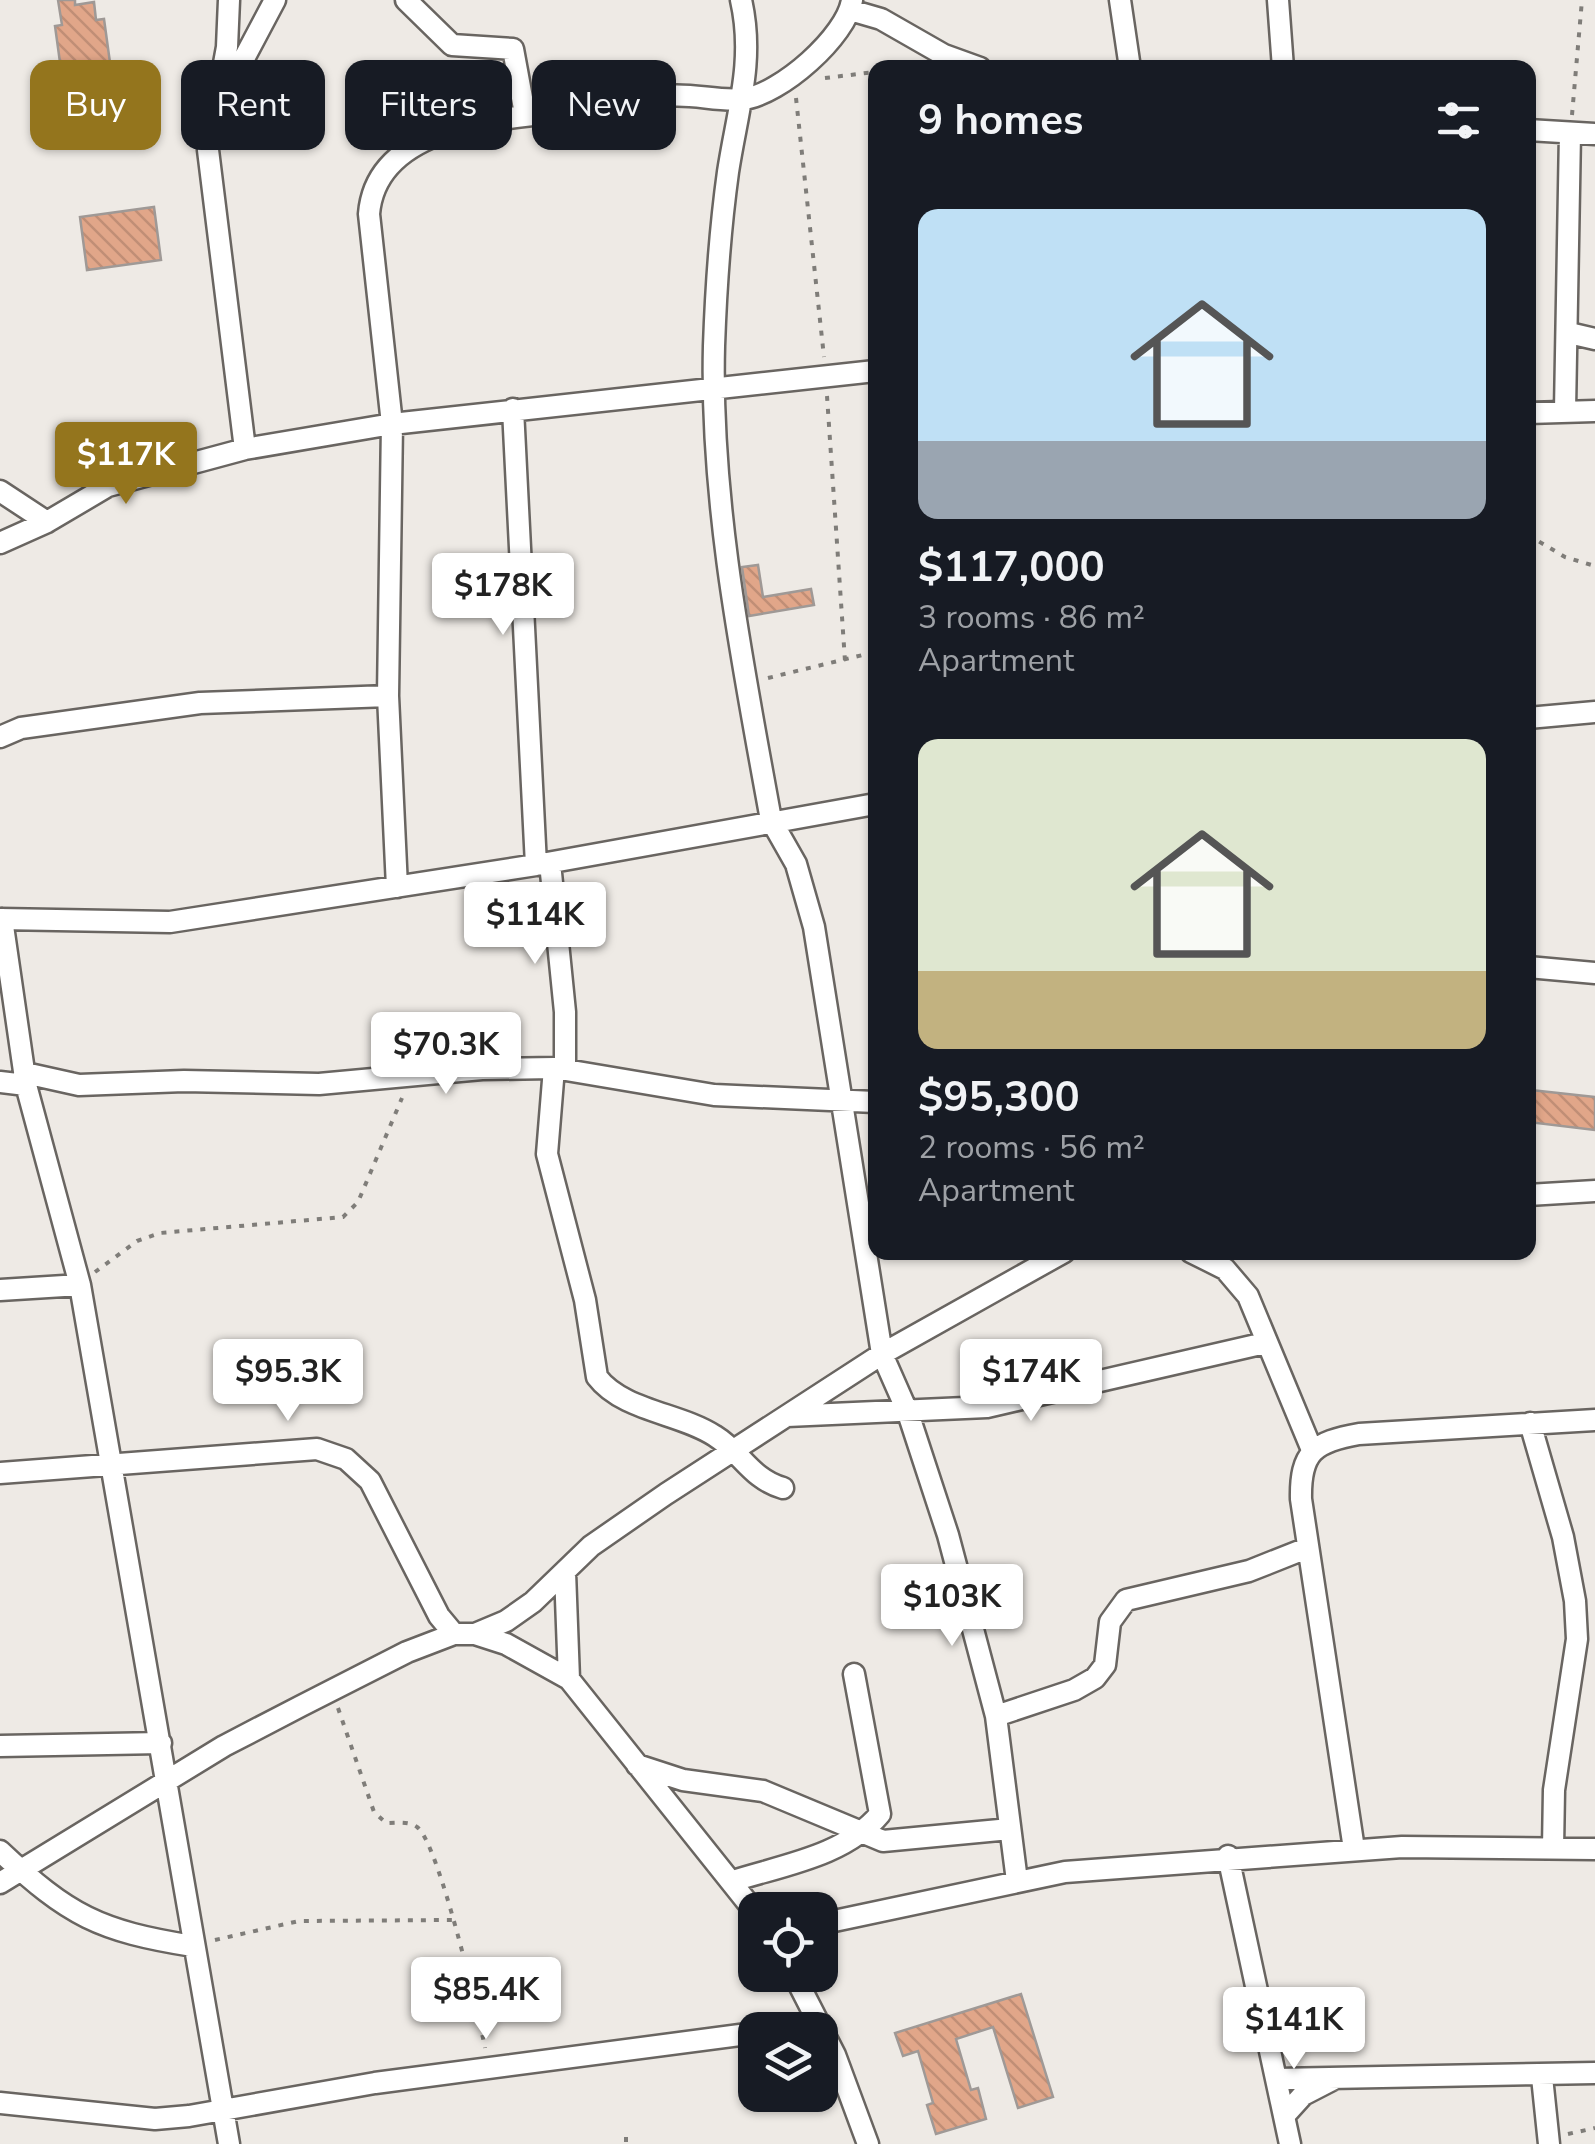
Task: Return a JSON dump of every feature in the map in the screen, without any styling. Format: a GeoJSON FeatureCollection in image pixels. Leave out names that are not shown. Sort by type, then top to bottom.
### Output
{"type":"FeatureCollection","features":[{"type":"Feature","properties":{"kind":"street"},"geometry":{"type":"LineString","coordinates":[[223,60],[229,0]]}},
{"type":"Feature","properties":{"kind":"street"},"geometry":{"type":"LineString","coordinates":[[243,60],[275,0]]}},
{"type":"Feature","properties":{"kind":"street"},"geometry":{"type":"LineString","coordinates":[[406,0],[452,45],[513,49],[525,114]]}},
{"type":"Feature","properties":{"kind":"street"},"geometry":{"type":"LineString","coordinates":[[742,0],[750,54],[725,192],[713,387],[719,500],[772,820],[807,893],[882,1354],[908,1413],[959,1572],[996,1716],[1017,1881]]}},
{"type":"Feature","properties":{"kind":"street"},"geometry":{"type":"LineString","coordinates":[[1120,0],[1129,60]]}},
{"type":"Feature","properties":{"kind":"street"},"geometry":{"type":"LineString","coordinates":[[1278,0],[1283,60]]}},
{"type":"Feature","properties":{"kind":"street"},"geometry":{"type":"LineString","coordinates":[[397,887],[388,696],[392,424],[370,197],[396,158],[423,142],[496,118],[600,108],[666,96],[743,99],[790,82],[834,35],[851,5],[958,60]]}},
{"type":"Feature","properties":{"kind":"street"},"geometry":{"type":"LineString","coordinates":[[1536,130],[1595,134]]}},
{"type":"Feature","properties":{"kind":"street"},"geometry":{"type":"LineString","coordinates":[[1565,410],[1570,132]]}},
{"type":"Feature","properties":{"kind":"street"},"geometry":{"type":"LineString","coordinates":[[208,150],[245,449]]}},
{"type":"Feature","properties":{"kind":"street"},"geometry":{"type":"LineString","coordinates":[[1569,333],[1595,340]]}},
{"type":"Feature","properties":{"kind":"street"},"geometry":{"type":"LineString","coordinates":[[0,542],[47,522],[108,486],[245,449],[392,424],[868,372]]}},
{"type":"Feature","properties":{"kind":"street"},"geometry":{"type":"LineString","coordinates":[[514,409],[533,746],[543,864],[565,1012],[547,1154],[585,1300],[596,1377],[620,1396],[718,1437],[758,1477],[783,1488]]}},
{"type":"Feature","properties":{"kind":"street"},"geometry":{"type":"LineString","coordinates":[[1536,412],[1595,410]]}},
{"type":"Feature","properties":{"kind":"street"},"geometry":{"type":"LineString","coordinates":[[0,491],[47,522]]}},
{"type":"Feature","properties":{"kind":"street"},"geometry":{"type":"LineString","coordinates":[[0,737],[21,728],[200,702],[388,696]]}},
{"type":"Feature","properties":{"kind":"street"},"geometry":{"type":"LineString","coordinates":[[1536,717],[1595,712]]}},
{"type":"Feature","properties":{"kind":"street"},"geometry":{"type":"LineString","coordinates":[[228,2144],[225,2108],[193,1946],[113,1462],[80,1285],[25,1079],[1,919],[170,922],[543,864],[868,805]]}},
{"type":"Feature","properties":{"kind":"street"},"geometry":{"type":"LineString","coordinates":[[1536,968],[1595,973]]}},
{"type":"Feature","properties":{"kind":"street"},"geometry":{"type":"LineString","coordinates":[[0,1082],[25,1079],[79,1085],[184,1081],[319,1084],[410,1074],[560,1068],[714,1095],[868,1102]]}},
{"type":"Feature","properties":{"kind":"street"},"geometry":{"type":"LineString","coordinates":[[1536,1195],[1595,1191]]}},
{"type":"Feature","properties":{"kind":"street"},"geometry":{"type":"LineString","coordinates":[[0,1883],[167,1780],[332,1691],[519,1612],[626,1520],[730,1451],[882,1354],[1050,1260]]}},
{"type":"Feature","properties":{"kind":"street"},"geometry":{"type":"LineString","coordinates":[[1206,1260],[1225,1270],[1248,1296],[1312,1450]]}},
{"type":"Feature","properties":{"kind":"street"},"geometry":{"type":"LineString","coordinates":[[0,1290],[80,1285]]}},
{"type":"Feature","properties":{"kind":"street"},"geometry":{"type":"LineString","coordinates":[[785,1416],[908,1413],[1005,1404],[1266,1343]]}},
{"type":"Feature","properties":{"kind":"street"},"geometry":{"type":"LineString","coordinates":[[1354,1849],[1306,1548],[1300,1473],[1312,1450],[1328,1439],[1359,1434],[1595,1420]]}},
{"type":"Feature","properties":{"kind":"street"},"geometry":{"type":"LineString","coordinates":[[1530,1423],[1563,1536],[1575,1600],[1576,1639],[1554,1790],[1553,1848]]}},
{"type":"Feature","properties":{"kind":"street"},"geometry":{"type":"LineString","coordinates":[[0,1473],[317,1449],[346,1459],[370,1480],[439,1616],[464,1634],[506,1644],[570,1679],[634,1764],[741,1892]]}},
{"type":"Feature","properties":{"kind":"street"},"geometry":{"type":"LineString","coordinates":[[996,1716],[1074,1690],[1095,1678],[1105,1665],[1110,1622],[1126,1600],[1248,1570],[1306,1548]]}},
{"type":"Feature","properties":{"kind":"street"},"geometry":{"type":"LineString","coordinates":[[566,1572],[570,1679]]}},
{"type":"Feature","properties":{"kind":"street"},"geometry":{"type":"LineString","coordinates":[[733,1881],[812,1858],[859,1834],[880,1814],[882,1804],[854,1674]]}},
{"type":"Feature","properties":{"kind":"street"},"geometry":{"type":"LineString","coordinates":[[0,1746],[160,1742]]}},
{"type":"Feature","properties":{"kind":"street"},"geometry":{"type":"LineString","coordinates":[[634,1764],[683,1780],[763,1791],[859,1834],[896,1843],[1010,1828]]}},
{"type":"Feature","properties":{"kind":"street"},"geometry":{"type":"LineString","coordinates":[[838,1920],[1017,1881],[1228,1856],[1354,1849],[1595,1848]]}},
{"type":"Feature","properties":{"kind":"street"},"geometry":{"type":"LineString","coordinates":[[0,1851],[78,1916],[108,1929],[193,1946]]}},
{"type":"Feature","properties":{"kind":"street"},"geometry":{"type":"LineString","coordinates":[[1228,1856],[1290,2144]]}},
{"type":"Feature","properties":{"kind":"street"},"geometry":{"type":"LineString","coordinates":[[0,2102],[155,2119],[488,2067],[738,2034]]}},
{"type":"Feature","properties":{"kind":"street"},"geometry":{"type":"LineString","coordinates":[[838,2067],[868,2144]]}},
{"type":"Feature","properties":{"kind":"street"},"geometry":{"type":"LineString","coordinates":[[1277,2079],[1595,2073]]}},
{"type":"Feature","properties":{"kind":"street"},"geometry":{"type":"LineString","coordinates":[[1284,2116],[1304,2095],[1340,2076]]}},
{"type":"Feature","properties":{"kind":"street"},"geometry":{"type":"LineString","coordinates":[[1542,2077],[1549,2144]]}},
{"type":"Feature","properties":{"kind":"path"},"geometry":{"type":"LineString","coordinates":[[1570,132],[1582,0]]}},
{"type":"Feature","properties":{"kind":"path"},"geometry":{"type":"LineString","coordinates":[[845,661],[826,375],[790,82],[868,73]]}},
{"type":"Feature","properties":{"kind":"path"},"geometry":{"type":"LineString","coordinates":[[1536,539],[1565,557],[1595,566]]}},
{"type":"Feature","properties":{"kind":"path"},"geometry":{"type":"LineString","coordinates":[[749,681],[868,654]]}},
{"type":"Feature","properties":{"kind":"path"},"geometry":{"type":"LineString","coordinates":[[80,1285],[137,1240],[227,1224],[325,1220],[354,1210],[410,1074]]}},
{"type":"Feature","properties":{"kind":"path"},"geometry":{"type":"LineString","coordinates":[[332,1691],[374,1812],[386,1823],[408,1824],[422,1832],[453,1920],[488,2067]]}},
{"type":"Feature","properties":{"kind":"path"},"geometry":{"type":"LineString","coordinates":[[193,1946],[299,1921],[453,1920]]}},
{"type":"Feature","properties":{"kind":"building"},"geometry":{"type":"Polygon","coordinates":[[[58,0],[75,0],[75,5],[94,2],[96,20],[104,19],[110,60],[60,60],[55,26],[62,25],[58,0]]]}},
{"type":"Feature","properties":{"kind":"building"},"geometry":{"type":"Polygon","coordinates":[[[154,207],[161,260],[87,270],[80,217],[154,207]]]}},
{"type":"Feature","properties":{"kind":"building"},"geometry":{"type":"Polygon","coordinates":[[[758,565],[763,597],[811,589],[814,605],[749,616],[742,567],[758,565]]]}},
{"type":"Feature","properties":{"kind":"building"},"geometry":{"type":"Polygon","coordinates":[[[1536,1091],[1595,1097],[1595,1130],[1536,1123],[1536,1091]]]}},
{"type":"Feature","properties":{"kind":"building"},"geometry":{"type":"Polygon","coordinates":[[[1021,1994],[1053,2097],[1018,2108],[993,2027],[956,2039],[971,2090],[978,2088],[986,2119],[936,2134],[927,2105],[933,2103],[918,2051],[903,2056],[895,2033],[1021,1994]]]}}]}
